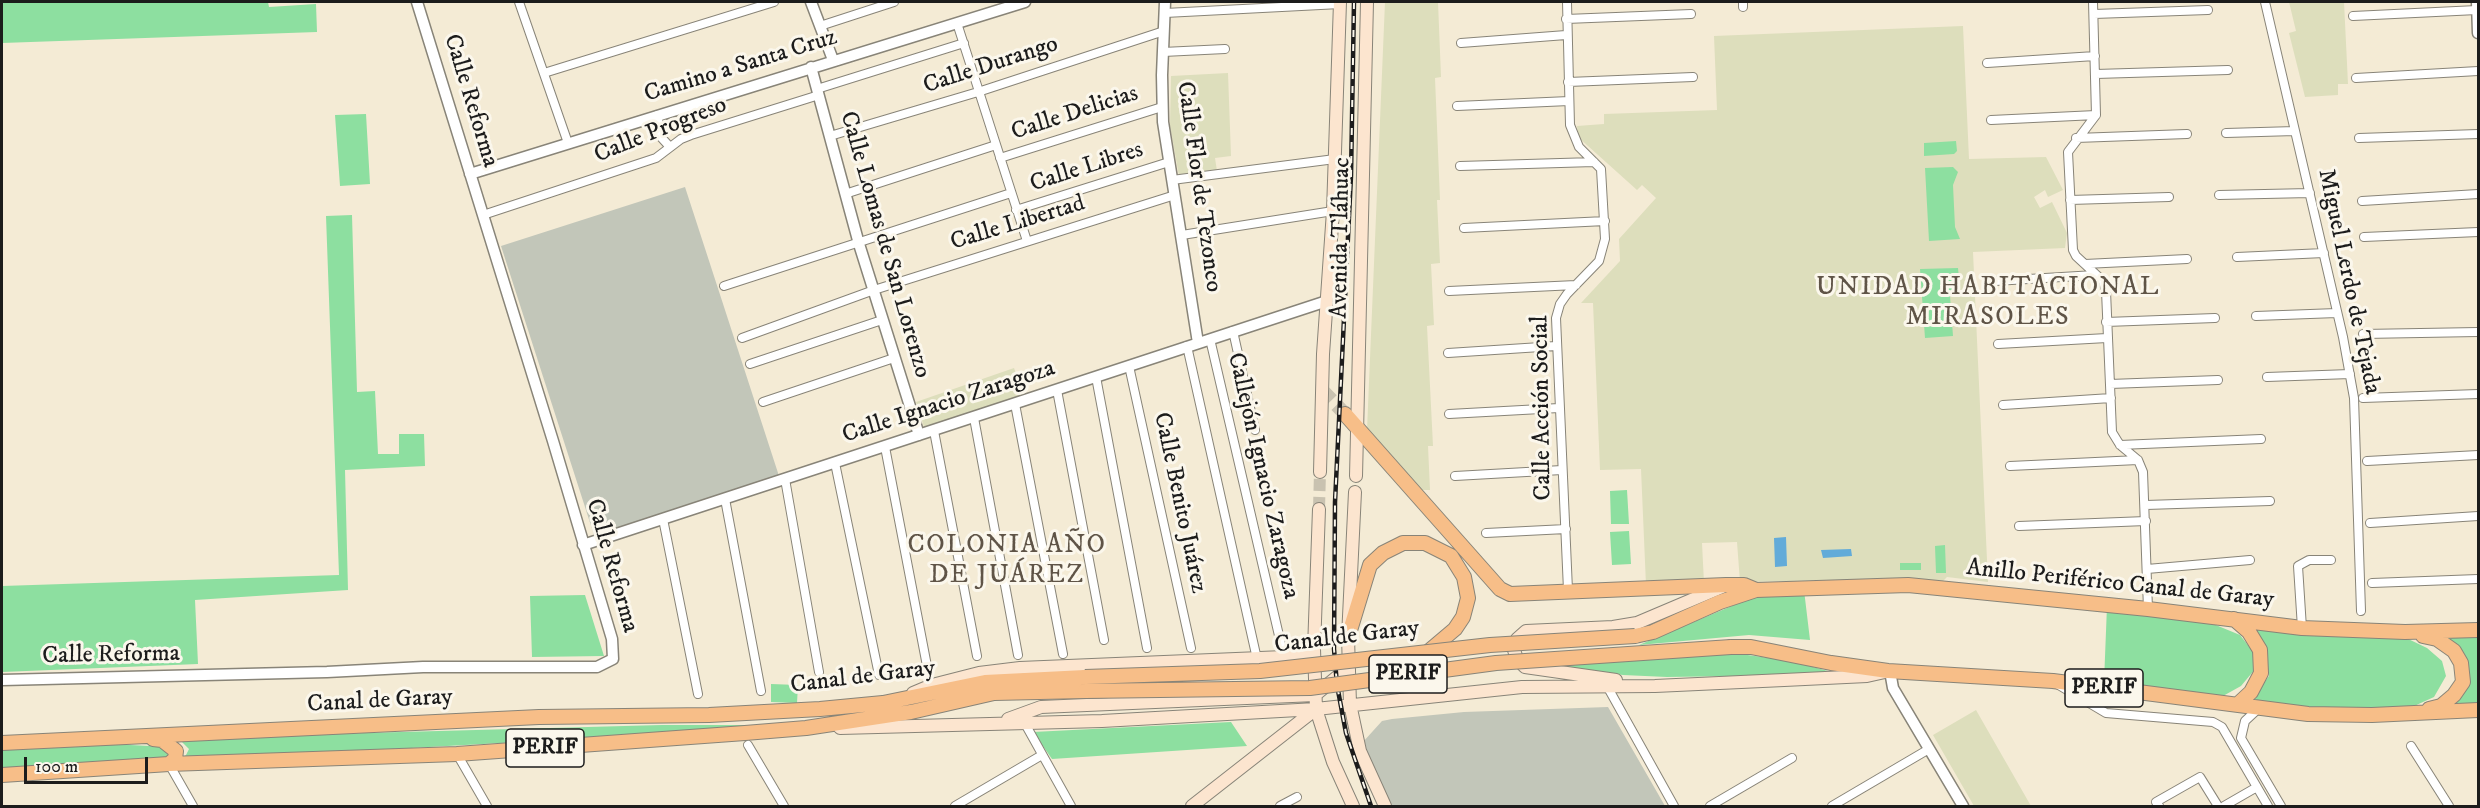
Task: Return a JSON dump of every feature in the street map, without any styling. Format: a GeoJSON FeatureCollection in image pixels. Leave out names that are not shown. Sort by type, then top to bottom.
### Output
{"type":"FeatureCollection","features":[{"type":"Feature","properties":{"kind":"highway"},"geometry":{"type":"LineString","coordinates":[[1346,414],[1500,589],[1510,594],[1726,585],[1744,585],[1756,590]]}},
{"type":"Feature","properties":{"kind":"highway"},"geometry":{"type":"LineString","coordinates":[[1348,637],[1370,566],[1383,553],[1403,543],[1425,543],[1451,556],[1464,577],[1467,598],[1462,617],[1455,629],[1429,651]]}},
{"type":"Feature","properties":{"kind":"highway","name":"Anillo Periférico Canal de Garay"},"geometry":{"type":"LineString","coordinates":[[1756,590],[1908,585],[2148,609],[2302,628],[2405,632],[2478,630]]}},
{"type":"Feature","properties":{"kind":"highway","name":"Canal de Garay"},"geometry":{"type":"LineString","coordinates":[[2,775],[169,764],[457,754],[806,728],[911,712],[994,693],[1260,671],[1429,651],[1635,636],[1653,632],[1720,602],[1756,590]]}},
{"type":"Feature","properties":{"kind":"highway"},"geometry":{"type":"LineString","coordinates":[[2234,619],[2249,632],[2260,650],[2261,672],[2251,692],[2237,705]]}},
{"type":"Feature","properties":{"kind":"highway"},"geometry":{"type":"LineString","coordinates":[[2405,632],[2437,639],[2454,651],[2461,663],[2463,682],[2454,695],[2441,706],[2415,713]]}},
{"type":"Feature","properties":{"kind":"highway","name":"Canal de Garay"},"geometry":{"type":"LineString","coordinates":[[2,743],[539,717],[820,709],[895,701],[986,682],[1310,688],[1496,663],[1731,647],[1761,649],[1831,663],[1889,671]]}},
{"type":"Feature","properties":{"kind":"highway","name":"PERIF"},"geometry":{"type":"LineString","coordinates":[[1889,671],[2053,681],[2308,714],[2478,710]]}},
{"type":"Feature","properties":{"kind":"highway"},"geometry":{"type":"LineString","coordinates":[[131,737],[162,740],[171,745],[176,751],[175,759],[169,764]]}},
{"type":"Feature","properties":{"kind":"main road","name":"Avenida Tláhuac"},"geometry":{"type":"LineString","coordinates":[[1356,476],[1359,428],[1367,2]]}},
{"type":"Feature","properties":{"kind":"main road","name":"Avenida Tláhuac"},"geometry":{"type":"LineString","coordinates":[[1320,472],[1323,354],[1335,159],[1340,3]]}},
{"type":"Feature","properties":{"kind":"main road"},"geometry":{"type":"LineString","coordinates":[[1356,492],[1348,637],[1350,704],[1360,751],[1385,807]]}},
{"type":"Feature","properties":{"kind":"main road"},"geometry":{"type":"LineString","coordinates":[[1318,509],[1314,649],[1316,709],[1333,762],[1353,807]]}},
{"type":"Feature","properties":{"kind":"main road"},"geometry":{"type":"LineString","coordinates":[[1654,686],[1525,667],[1517,659],[1514,650],[1517,639],[1526,631],[1613,627],[1637,623],[1726,585]]}},
{"type":"Feature","properties":{"kind":"main road"},"geometry":{"type":"LineString","coordinates":[[895,701],[932,685],[980,673],[1010,669],[1284,657],[1304,654],[1314,649]]}},
{"type":"Feature","properties":{"kind":"main road"},"geometry":{"type":"LineString","coordinates":[[1247,698],[1259,687],[1260,675],[1253,659]]}},
{"type":"Feature","properties":{"kind":"main road"},"geometry":{"type":"LineString","coordinates":[[1023,718],[1041,707],[1315,695],[1348,668]]}},
{"type":"Feature","properties":{"kind":"main road","name":"Canal de Garay"},"geometry":{"type":"LineString","coordinates":[[806,728],[999,723],[1023,718],[1102,720],[1316,709],[1503,688],[1654,686],[1867,676],[1889,671]]}},
{"type":"Feature","properties":{"kind":"main road"},"geometry":{"type":"LineString","coordinates":[[1192,807],[1316,709]]}},
{"type":"Feature","properties":{"kind":"street","name":"Calle Reforma"},"geometry":{"type":"LineString","coordinates":[[2,680],[327,672],[423,667],[597,667],[613,658],[613,650],[583,545],[417,2]]}},
{"type":"Feature","properties":{"kind":"street"},"geometry":{"type":"LineString","coordinates":[[522,2],[568,143]]}},
{"type":"Feature","properties":{"kind":"street"},"geometry":{"type":"LineString","coordinates":[[544,73],[774,2]]}},
{"type":"Feature","properties":{"kind":"street"},"geometry":{"type":"LineString","coordinates":[[811,2],[833,60]]}},
{"type":"Feature","properties":{"kind":"street"},"geometry":{"type":"LineString","coordinates":[[820,26],[894,2]]}},
{"type":"Feature","properties":{"kind":"street","name":"Camino a Santa Cruz"},"geometry":{"type":"LineString","coordinates":[[470,174],[1025,2]]}},
{"type":"Feature","properties":{"kind":"street","name":"Calle Acción Social"},"geometry":{"type":"LineString","coordinates":[[1566,2],[1570,125],[1575,139],[1601,169],[1605,221],[1604,251],[1599,261],[1560,304],[1556,318],[1568,590]]}},
{"type":"Feature","properties":{"kind":"street"},"geometry":{"type":"LineString","coordinates":[[2093,2],[2096,115],[2076,138],[2068,152],[2073,249],[2076,256],[2103,281],[2106,291],[2112,432],[2120,446],[2138,460],[2143,472],[2148,609]]}},
{"type":"Feature","properties":{"kind":"street","name":"Miguel Lerdo de Tejada"},"geometry":{"type":"LineString","coordinates":[[2265,2],[2324,253],[2354,398],[2361,611]]}},
{"type":"Feature","properties":{"kind":"street"},"geometry":{"type":"LineString","coordinates":[[1165,7],[1340,3]]}},
{"type":"Feature","properties":{"kind":"street"},"geometry":{"type":"LineString","coordinates":[[2354,16],[2477,6],[2478,33]]}},
{"type":"Feature","properties":{"kind":"street","name":"Calle Flor de Tezonco"},"geometry":{"type":"LineString","coordinates":[[1165,7],[1162,107],[1198,343]]}},
{"type":"Feature","properties":{"kind":"street"},"geometry":{"type":"LineString","coordinates":[[2094,14],[2208,10]]}},
{"type":"Feature","properties":{"kind":"street"},"geometry":{"type":"LineString","coordinates":[[1566,19],[1691,14]]}},
{"type":"Feature","properties":{"kind":"street"},"geometry":{"type":"LineString","coordinates":[[957,23],[1027,241]]}},
{"type":"Feature","properties":{"kind":"street","name":"Calle Durango"},"geometry":{"type":"LineString","coordinates":[[830,136],[978,92],[1164,32]]}},
{"type":"Feature","properties":{"kind":"street"},"geometry":{"type":"LineString","coordinates":[[1461,43],[1566,35]]}},
{"type":"Feature","properties":{"kind":"street","name":"Calle Progreso"},"geometry":{"type":"LineString","coordinates":[[483,215],[656,158],[681,139],[691,135],[964,43]]}},
{"type":"Feature","properties":{"kind":"street"},"geometry":{"type":"LineString","coordinates":[[1163,52],[1225,49]]}},
{"type":"Feature","properties":{"kind":"street"},"geometry":{"type":"LineString","coordinates":[[1987,63],[2095,56]]}},
{"type":"Feature","properties":{"kind":"street","name":"Calle Lomas de San Lorenzo"},"geometry":{"type":"LineString","coordinates":[[811,67],[859,244],[919,435]]}},
{"type":"Feature","properties":{"kind":"street"},"geometry":{"type":"LineString","coordinates":[[2096,74],[2228,70]]}},
{"type":"Feature","properties":{"kind":"street"},"geometry":{"type":"LineString","coordinates":[[2356,78],[2478,71]]}},
{"type":"Feature","properties":{"kind":"street"},"geometry":{"type":"LineString","coordinates":[[1568,82],[1693,77]]}},
{"type":"Feature","properties":{"kind":"street"},"geometry":{"type":"LineString","coordinates":[[1457,106],[1569,101]]}},
{"type":"Feature","properties":{"kind":"street","name":"Calle Delicias"},"geometry":{"type":"LineString","coordinates":[[1000,158],[1162,107]]}},
{"type":"Feature","properties":{"kind":"street"},"geometry":{"type":"LineString","coordinates":[[1991,120],[2096,115]]}},
{"type":"Feature","properties":{"kind":"street"},"geometry":{"type":"LineString","coordinates":[[658,116],[659,135],[670,147]]}},
{"type":"Feature","properties":{"kind":"street"},"geometry":{"type":"LineString","coordinates":[[2226,133],[2295,131]]}},
{"type":"Feature","properties":{"kind":"street"},"geometry":{"type":"LineString","coordinates":[[2359,138],[2478,134]]}},
{"type":"Feature","properties":{"kind":"street"},"geometry":{"type":"LineString","coordinates":[[2076,138],[2187,135]]}},
{"type":"Feature","properties":{"kind":"street","name":"Calle Delicias"},"geometry":{"type":"LineString","coordinates":[[845,194],[996,145]]}},
{"type":"Feature","properties":{"kind":"street","name":"Calle Libres"},"geometry":{"type":"LineString","coordinates":[[1172,180],[1335,159]]}},
{"type":"Feature","properties":{"kind":"street","name":"Calle Libres"},"geometry":{"type":"LineString","coordinates":[[1016,210],[1169,162]]}},
{"type":"Feature","properties":{"kind":"street"},"geometry":{"type":"LineString","coordinates":[[1460,166],[1594,162]]}},
{"type":"Feature","properties":{"kind":"street","name":"Calle Libres"},"geometry":{"type":"LineString","coordinates":[[724,286],[1011,193]]}},
{"type":"Feature","properties":{"kind":"street"},"geometry":{"type":"LineString","coordinates":[[2219,195],[2310,193]]}},
{"type":"Feature","properties":{"kind":"street"},"geometry":{"type":"LineString","coordinates":[[2362,201],[2478,194]]}},
{"type":"Feature","properties":{"kind":"street","name":"Calle Libertad"},"geometry":{"type":"LineString","coordinates":[[741,338],[874,290],[1175,195]]}},
{"type":"Feature","properties":{"kind":"street"},"geometry":{"type":"LineString","coordinates":[[2070,200],[2169,197]]}},
{"type":"Feature","properties":{"kind":"street"},"geometry":{"type":"LineString","coordinates":[[1182,235],[1332,212]]}},
{"type":"Feature","properties":{"kind":"street"},"geometry":{"type":"LineString","coordinates":[[1464,228],[1605,221]]}},
{"type":"Feature","properties":{"kind":"street"},"geometry":{"type":"LineString","coordinates":[[2364,237],[2478,232]]}},
{"type":"Feature","properties":{"kind":"street"},"geometry":{"type":"LineString","coordinates":[[2237,257],[2324,253]]}},
{"type":"Feature","properties":{"kind":"street"},"geometry":{"type":"LineString","coordinates":[[2085,264],[2187,259]]}},
{"type":"Feature","properties":{"kind":"street"},"geometry":{"type":"LineString","coordinates":[[1995,281],[2095,275]]}},
{"type":"Feature","properties":{"kind":"street"},"geometry":{"type":"LineString","coordinates":[[1449,291],[1576,285]]}},
{"type":"Feature","properties":{"kind":"street","name":"Calle Ignacio Zaragoza"},"geometry":{"type":"LineString","coordinates":[[583,545],[1327,301]]}},
{"type":"Feature","properties":{"kind":"street"},"geometry":{"type":"LineString","coordinates":[[2256,316],[2337,312]]}},
{"type":"Feature","properties":{"kind":"street"},"geometry":{"type":"LineString","coordinates":[[2106,322],[2216,318]]}},
{"type":"Feature","properties":{"kind":"street"},"geometry":{"type":"LineString","coordinates":[[750,364],[882,320]]}},
{"type":"Feature","properties":{"kind":"street"},"geometry":{"type":"LineString","coordinates":[[1233,331],[1255,430]]}},
{"type":"Feature","properties":{"kind":"street"},"geometry":{"type":"LineString","coordinates":[[2362,333],[2478,332]]}},
{"type":"Feature","properties":{"kind":"street"},"geometry":{"type":"LineString","coordinates":[[1998,344],[2107,338]]}},
{"type":"Feature","properties":{"kind":"street","name":"Callejón Ignacio Zaragoza"},"geometry":{"type":"LineString","coordinates":[[1210,339],[1284,657]]}},
{"type":"Feature","properties":{"kind":"street"},"geometry":{"type":"LineString","coordinates":[[1187,346],[1253,659]]}},
{"type":"Feature","properties":{"kind":"street"},"geometry":{"type":"LineString","coordinates":[[1448,353],[1556,346]]}},
{"type":"Feature","properties":{"kind":"street"},"geometry":{"type":"LineString","coordinates":[[763,402],[894,358]]}},
{"type":"Feature","properties":{"kind":"street","name":"Calle Benito Juárez"},"geometry":{"type":"LineString","coordinates":[[1129,366],[1191,648]]}},
{"type":"Feature","properties":{"kind":"street"},"geometry":{"type":"LineString","coordinates":[[2267,378],[2350,374]]}},
{"type":"Feature","properties":{"kind":"street"},"geometry":{"type":"LineString","coordinates":[[1096,377],[1147,648]]}},
{"type":"Feature","properties":{"kind":"street"},"geometry":{"type":"LineString","coordinates":[[2110,384],[2218,380]]}},
{"type":"Feature","properties":{"kind":"street"},"geometry":{"type":"LineString","coordinates":[[1057,390],[1104,640]]}},
{"type":"Feature","properties":{"kind":"street"},"geometry":{"type":"LineString","coordinates":[[2364,398],[2478,394]]}},
{"type":"Feature","properties":{"kind":"street"},"geometry":{"type":"LineString","coordinates":[[2003,405],[2110,398]]}},
{"type":"Feature","properties":{"kind":"street"},"geometry":{"type":"LineString","coordinates":[[1015,404],[1063,654]]}},
{"type":"Feature","properties":{"kind":"street"},"geometry":{"type":"LineString","coordinates":[[1449,414],[1559,408]]}},
{"type":"Feature","properties":{"kind":"street"},"geometry":{"type":"LineString","coordinates":[[974,418],[1018,655]]}},
{"type":"Feature","properties":{"kind":"street"},"geometry":{"type":"LineString","coordinates":[[934,430],[977,656]]}},
{"type":"Feature","properties":{"kind":"street"},"geometry":{"type":"LineString","coordinates":[[2120,446],[2261,439]]}},
{"type":"Feature","properties":{"kind":"street"},"geometry":{"type":"LineString","coordinates":[[885,447],[927,666]]}},
{"type":"Feature","properties":{"kind":"street"},"geometry":{"type":"LineString","coordinates":[[2367,461],[2478,455]]}},
{"type":"Feature","properties":{"kind":"street"},"geometry":{"type":"LineString","coordinates":[[2010,466],[2138,460]]}},
{"type":"Feature","properties":{"kind":"street"},"geometry":{"type":"LineString","coordinates":[[835,463],[879,675]]}},
{"type":"Feature","properties":{"kind":"street"},"geometry":{"type":"LineString","coordinates":[[1455,476],[1562,470]]}},
{"type":"Feature","properties":{"kind":"street"},"geometry":{"type":"LineString","coordinates":[[785,479],[819,672]]}},
{"type":"Feature","properties":{"kind":"street"},"geometry":{"type":"LineString","coordinates":[[725,499],[761,691]]}},
{"type":"Feature","properties":{"kind":"street"},"geometry":{"type":"LineString","coordinates":[[2146,505],[2270,501]]}},
{"type":"Feature","properties":{"kind":"street"},"geometry":{"type":"LineString","coordinates":[[2370,523],[2478,516]]}},
{"type":"Feature","properties":{"kind":"street"},"geometry":{"type":"LineString","coordinates":[[663,519],[699,694]]}},
{"type":"Feature","properties":{"kind":"street"},"geometry":{"type":"LineString","coordinates":[[2019,526],[2146,521]]}},
{"type":"Feature","properties":{"kind":"street"},"geometry":{"type":"LineString","coordinates":[[1485,533],[1566,529]]}},
{"type":"Feature","properties":{"kind":"street"},"geometry":{"type":"LineString","coordinates":[[2147,569],[2250,560]]}},
{"type":"Feature","properties":{"kind":"street"},"geometry":{"type":"LineString","coordinates":[[2302,628],[2298,566],[2309,560],[2331,560]]}},
{"type":"Feature","properties":{"kind":"street"},"geometry":{"type":"LineString","coordinates":[[2372,583],[2478,579]]}},
{"type":"Feature","properties":{"kind":"street"},"geometry":{"type":"LineString","coordinates":[[1889,671],[1893,688],[1962,806]]}},
{"type":"Feature","properties":{"kind":"street"},"geometry":{"type":"LineString","coordinates":[[2053,681],[2106,713],[2213,722],[2222,727],[2268,807]]}},
{"type":"Feature","properties":{"kind":"street"},"geometry":{"type":"LineString","coordinates":[[1607,686],[1674,807]]}},
{"type":"Feature","properties":{"kind":"street"},"geometry":{"type":"LineString","coordinates":[[2259,708],[2245,721],[2241,738],[2281,807]]}},
{"type":"Feature","properties":{"kind":"street"},"geometry":{"type":"LineString","coordinates":[[1023,718],[1071,807]]}},
{"type":"Feature","properties":{"kind":"street"},"geometry":{"type":"LineString","coordinates":[[748,745],[784,807]]}},
{"type":"Feature","properties":{"kind":"street"},"geometry":{"type":"LineString","coordinates":[[2411,746],[2449,807]]}},
{"type":"Feature","properties":{"kind":"street"},"geometry":{"type":"LineString","coordinates":[[1832,807],[1929,749]]}},
{"type":"Feature","properties":{"kind":"street"},"geometry":{"type":"LineString","coordinates":[[457,754],[487,807]]}},
{"type":"Feature","properties":{"kind":"street"},"geometry":{"type":"LineString","coordinates":[[955,807],[1042,755]]}},
{"type":"Feature","properties":{"kind":"street"},"geometry":{"type":"LineString","coordinates":[[1710,807],[1792,758]]}},
{"type":"Feature","properties":{"kind":"street"},"geometry":{"type":"LineString","coordinates":[[169,764],[193,807]]}},
{"type":"Feature","properties":{"kind":"street"},"geometry":{"type":"LineString","coordinates":[[2159,807],[2156,802],[2200,777],[2218,807]]}},
{"type":"Feature","properties":{"kind":"street"},"geometry":{"type":"LineString","coordinates":[[2224,807],[2257,787]]}},
{"type":"Feature","properties":{"kind":"street"},"geometry":{"type":"LineString","coordinates":[[1281,807],[1297,796]]}},
{"type":"Feature","properties":{"kind":"shaded area"},"geometry":{"type":"Polygon","coordinates":[[[1385,2],[1438,2],[1441,77],[1435,78],[1440,263],[1431,264],[1434,325],[1427,326],[1433,446],[1428,446],[1430,490],[1420,490],[1367,430],[1385,2]]]}},
{"type":"Feature","properties":{"kind":"shaded area"},"geometry":{"type":"Polygon","coordinates":[[[2289,2],[2344,2],[2348,84],[2338,84],[2338,95],[2305,97],[2289,33],[2296,31],[2289,2]]]}},
{"type":"Feature","properties":{"kind":"shaded area"},"geometry":{"type":"Polygon","coordinates":[[[1963,26],[1969,159],[2046,157],[2063,190],[2048,197],[2045,190],[2034,197],[2040,208],[2052,202],[2067,233],[2065,248],[1973,252],[1988,582],[1947,577],[1941,583],[1893,579],[1740,582],[1737,542],[1702,543],[1704,583],[1646,585],[1641,469],[1600,470],[1593,303],[1581,303],[1620,261],[1619,239],[1656,198],[1642,185],[1637,190],[1578,137],[1577,126],[1604,124],[1604,114],[1717,110],[1714,36],[1963,26]]]}},
{"type":"Feature","properties":{"kind":"shaded area"},"geometry":{"type":"Polygon","coordinates":[[[1228,73],[1231,156],[1215,158],[1217,171],[1179,176],[1170,126],[1171,76],[1228,73]]]}},
{"type":"Feature","properties":{"kind":"shaded area"},"geometry":{"type":"Polygon","coordinates":[[[685,187],[779,476],[594,535],[501,246],[685,187]]]}},
{"type":"Feature","properties":{"kind":"shaded area"},"geometry":{"type":"Polygon","coordinates":[[[1014,368],[1024,396],[925,430],[916,402],[1014,368]]]}},
{"type":"Feature","properties":{"kind":"shaded area"},"geometry":{"type":"Polygon","coordinates":[[[1608,707],[1665,806],[1388,806],[1363,742],[1382,721],[1392,719],[1464,712],[1608,707]]]}},
{"type":"Feature","properties":{"kind":"shaded area"},"geometry":{"type":"Polygon","coordinates":[[[1976,710],[2031,806],[1974,806],[1933,735],[1976,710]]]}},
{"type":"Feature","properties":{"kind":"green space"},"geometry":{"type":"Polygon","coordinates":[[[2,2],[268,2],[269,7],[316,4],[317,32],[2,43],[2,2]]]}},
{"type":"Feature","properties":{"kind":"green space"},"geometry":{"type":"Polygon","coordinates":[[[366,114],[370,184],[340,186],[335,115],[366,114]]]}},
{"type":"Feature","properties":{"kind":"green space"},"geometry":{"type":"Polygon","coordinates":[[[1956,141],[1957,151],[1954,154],[1924,156],[1924,143],[1956,141]]]}},
{"type":"Feature","properties":{"kind":"green space"},"geometry":{"type":"Polygon","coordinates":[[[1953,167],[1958,172],[1953,185],[1955,227],[1960,239],[1929,241],[1925,168],[1953,167]]]}},
{"type":"Feature","properties":{"kind":"green space"},"geometry":{"type":"Polygon","coordinates":[[[352,215],[357,392],[375,391],[378,454],[399,454],[399,434],[424,434],[425,466],[345,470],[348,590],[195,600],[198,664],[2,672],[2,586],[339,575],[326,216],[352,215]]]}},
{"type":"Feature","properties":{"kind":"green space"},"geometry":{"type":"Polygon","coordinates":[[[1958,268],[1959,278],[1950,296],[1953,336],[1925,338],[1920,269],[1958,268]]]}},
{"type":"Feature","properties":{"kind":"green space"},"geometry":{"type":"Polygon","coordinates":[[[1627,490],[1629,524],[1611,524],[1610,491],[1627,490]]]}},
{"type":"Feature","properties":{"kind":"green space"},"geometry":{"type":"Polygon","coordinates":[[[1629,531],[1631,564],[1612,565],[1610,532],[1629,531]]]}},
{"type":"Feature","properties":{"kind":"green space"},"geometry":{"type":"Polygon","coordinates":[[[1945,545],[1946,573],[1936,573],[1935,546],[1945,545]]]}},
{"type":"Feature","properties":{"kind":"green space"},"geometry":{"type":"Polygon","coordinates":[[[1900,563],[1921,563],[1921,570],[1900,570],[1900,563]]]}},
{"type":"Feature","properties":{"kind":"green space"},"geometry":{"type":"Polygon","coordinates":[[[1804,590],[1810,640],[1749,635],[1639,645],[1758,595],[1804,590]]]}},
{"type":"Feature","properties":{"kind":"green space"},"geometry":{"type":"Polygon","coordinates":[[[585,595],[604,656],[532,657],[530,596],[585,595]]]}},
{"type":"Feature","properties":{"kind":"green space"},"geometry":{"type":"Polygon","coordinates":[[[2107,606],[2189,614],[2240,635],[2254,653],[2256,668],[2241,686],[2223,696],[2104,682],[2107,606]]]}},
{"type":"Feature","properties":{"kind":"green space"},"geometry":{"type":"Polygon","coordinates":[[[2252,628],[2404,637],[2427,648],[2442,661],[2446,676],[2434,697],[2412,707],[2313,708],[2247,700],[2253,698],[2269,676],[2265,650],[2252,628]]]}},
{"type":"Feature","properties":{"kind":"green space"},"geometry":{"type":"Polygon","coordinates":[[[2478,636],[2478,703],[2453,704],[2466,681],[2445,638],[2478,636]]]}},
{"type":"Feature","properties":{"kind":"green space"},"geometry":{"type":"Polygon","coordinates":[[[1733,653],[1791,661],[1828,671],[1807,675],[1667,677],[1623,675],[1540,664],[1733,653]]]}},
{"type":"Feature","properties":{"kind":"green space"},"geometry":{"type":"Polygon","coordinates":[[[771,684],[798,685],[797,703],[771,702],[771,684]]]}},
{"type":"Feature","properties":{"kind":"green space"},"geometry":{"type":"Polygon","coordinates":[[[1231,722],[1247,746],[1052,759],[1033,732],[1231,722]]]}},
{"type":"Feature","properties":{"kind":"green space"},"geometry":{"type":"Polygon","coordinates":[[[662,725],[759,725],[662,734],[178,761],[186,755],[189,749],[178,738],[662,725]]]}},
{"type":"Feature","properties":{"kind":"green space"},"geometry":{"type":"Polygon","coordinates":[[[93,743],[168,747],[171,752],[168,759],[2,770],[2,749],[93,743]]]}},
{"type":"Feature","properties":{"kind":"water"},"geometry":{"type":"Polygon","coordinates":[[[1786,537],[1787,566],[1775,567],[1774,538],[1786,537]]]}},
{"type":"Feature","properties":{"kind":"water"},"geometry":{"type":"Polygon","coordinates":[[[1851,549],[1852,556],[1823,558],[1821,550],[1851,549]]]}},
{"type":"Feature","properties":{"kind":"tunnel"},"geometry":{"type":"LineString","coordinates":[[1322,390],[1345,414]]}},
{"type":"Feature","properties":{"kind":"tunnel"},"geometry":{"type":"LineString","coordinates":[[1319,509],[1320,472]]}},
{"type":"Feature","properties":{"kind":"railway"},"geometry":{"type":"LineString","coordinates":[[1354,2],[1351,176],[1335,502],[1334,649],[1337,685],[1346,733],[1371,806]]}},
{"type":"Feature","properties":{"kind":"district","name":"UNIDAD HABITACIONAL MIRASOLES"},"geometry":{"type":"Point","coordinates":[1988,304]}},
{"type":"Feature","properties":{"kind":"district","name":"COLONIA AÑO DE JUÁREZ"},"geometry":{"type":"Point","coordinates":[1007,562]}}]}
